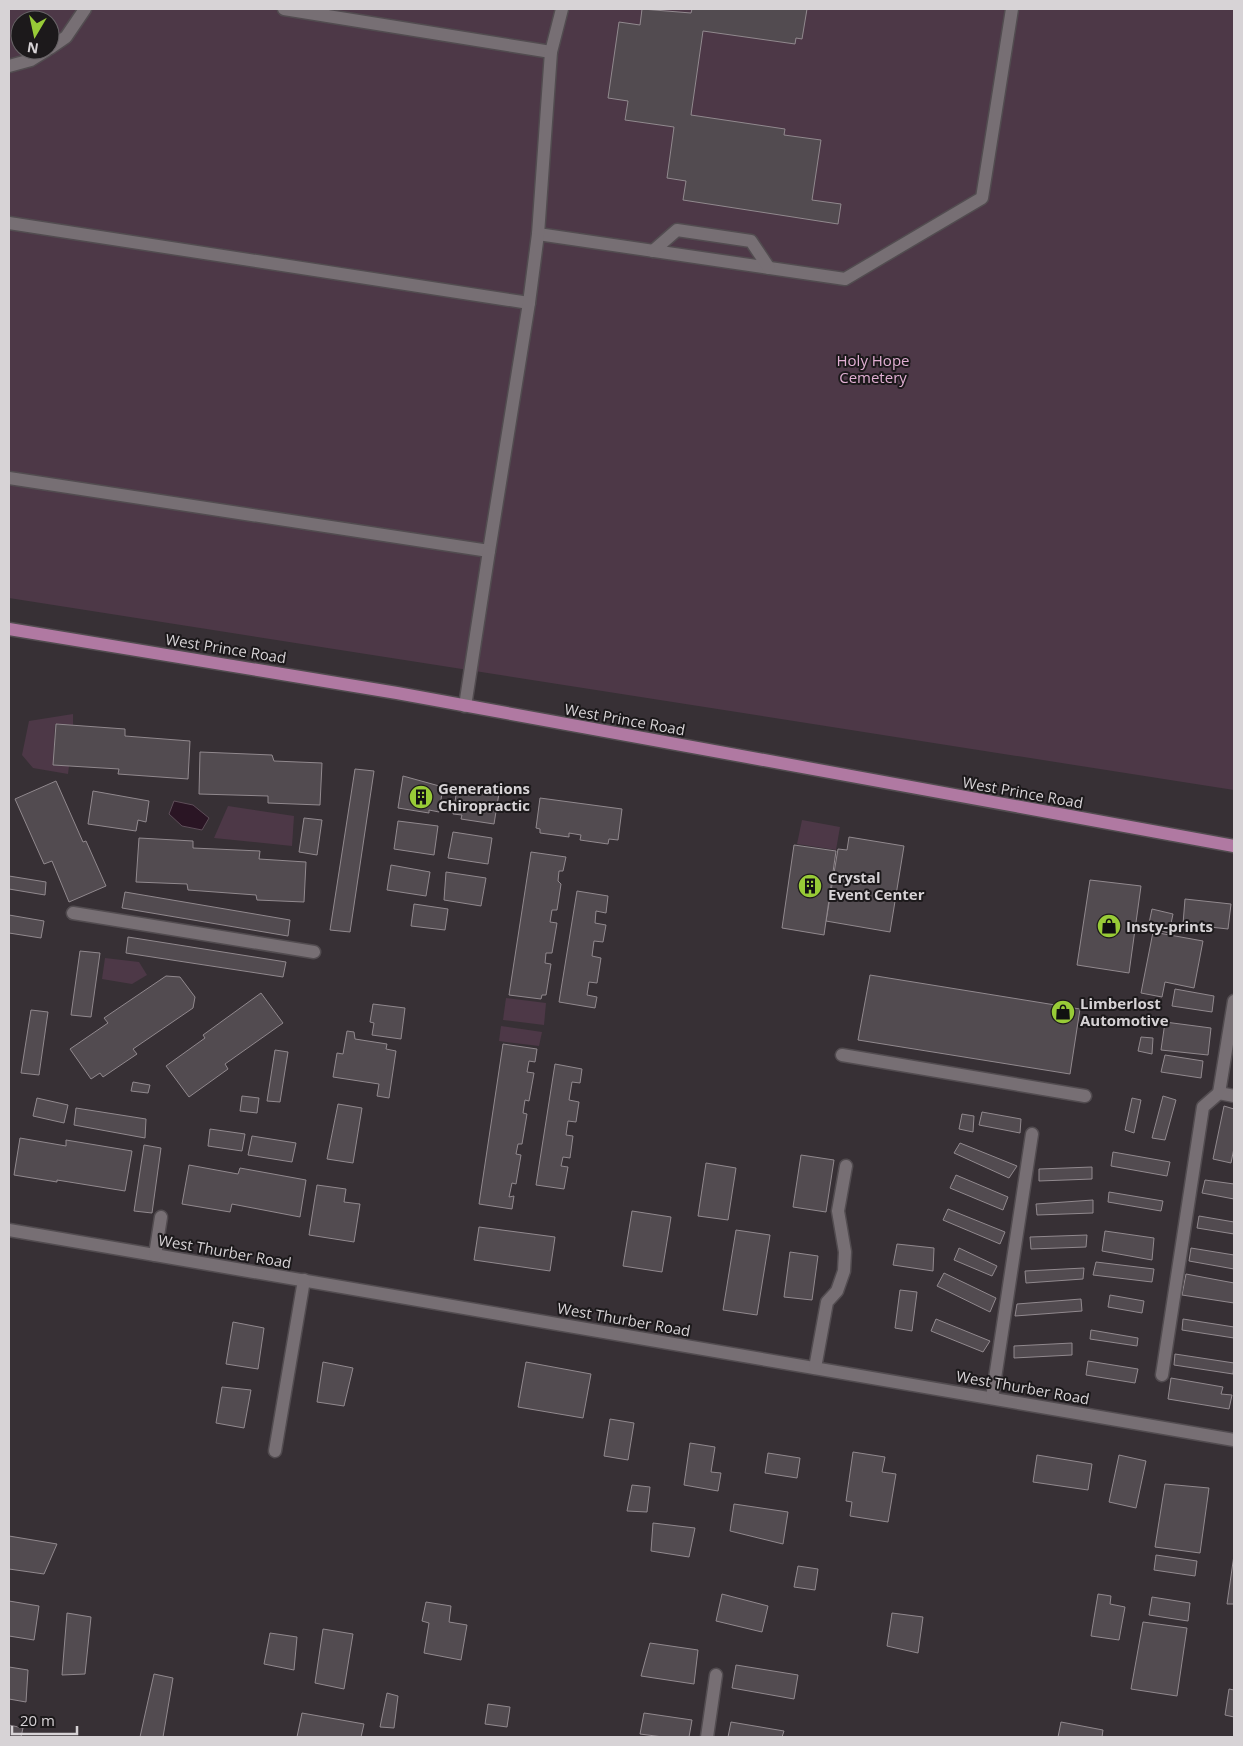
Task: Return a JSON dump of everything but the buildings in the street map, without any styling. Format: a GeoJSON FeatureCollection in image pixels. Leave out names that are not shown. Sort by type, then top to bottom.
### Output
{"type":"FeatureCollection","features":[{"type":"Feature","properties":{"kind":"main road","name":"West Prince Road"},"geometry":{"type":"LineString","coordinates":[[9,629],[465,706],[1234,846]]}},
{"type":"Feature","properties":{"kind":"street"},"geometry":{"type":"LineString","coordinates":[[60,41],[66,37],[85,9]]}},
{"type":"Feature","properties":{"kind":"street"},"geometry":{"type":"LineString","coordinates":[[284,9],[551,52]]}},
{"type":"Feature","properties":{"kind":"street"},"geometry":{"type":"LineString","coordinates":[[465,706],[529,303],[538,234],[551,52],[562,9]]}},
{"type":"Feature","properties":{"kind":"street"},"geometry":{"type":"LineString","coordinates":[[538,234],[845,280],[982,198],[1012,9]]}},
{"type":"Feature","properties":{"kind":"street"},"geometry":{"type":"LineString","coordinates":[[9,66],[31,60]]}},
{"type":"Feature","properties":{"kind":"street"},"geometry":{"type":"LineString","coordinates":[[9,223],[529,303]]}},
{"type":"Feature","properties":{"kind":"street"},"geometry":{"type":"LineString","coordinates":[[653,251],[677,230],[751,242],[769,268]]}},
{"type":"Feature","properties":{"kind":"street"},"geometry":{"type":"LineString","coordinates":[[9,478],[489,551]]}},
{"type":"Feature","properties":{"kind":"street"},"geometry":{"type":"LineString","coordinates":[[73,913],[314,952]]}},
{"type":"Feature","properties":{"kind":"street"},"geometry":{"type":"LineString","coordinates":[[1162,1376],[1203,1107],[1219,1093],[1234,1001]]}},
{"type":"Feature","properties":{"kind":"street"},"geometry":{"type":"LineString","coordinates":[[842,1055],[1085,1096]]}},
{"type":"Feature","properties":{"kind":"street"},"geometry":{"type":"LineString","coordinates":[[1219,1093],[1234,1096]]}},
{"type":"Feature","properties":{"kind":"street"},"geometry":{"type":"LineString","coordinates":[[992,1398],[1032,1134]]}},
{"type":"Feature","properties":{"kind":"street"},"geometry":{"type":"LineString","coordinates":[[815,1368],[827,1302],[836,1291],[844,1271],[844,1252],[838,1211],[846,1166]]}},
{"type":"Feature","properties":{"kind":"street"},"geometry":{"type":"LineString","coordinates":[[155,1255],[162,1217]]}},
{"type":"Feature","properties":{"kind":"street","name":"West Thurber Road"},"geometry":{"type":"LineString","coordinates":[[9,1230],[1234,1440]]}},
{"type":"Feature","properties":{"kind":"street"},"geometry":{"type":"LineString","coordinates":[[275,1451],[304,1280]]}},
{"type":"Feature","properties":{"kind":"street"},"geometry":{"type":"LineString","coordinates":[[707,1737],[716,1674]]}},
{"type":"Feature","properties":{"kind":"green space","name":"Holy Hope Cemetery"},"geometry":{"type":"Polygon","coordinates":[[[9,9],[1234,9],[1234,790],[9,598],[9,9]]]}},
{"type":"Feature","properties":{"kind":"green space"},"geometry":{"type":"Polygon","coordinates":[[[73,714],[73,725],[55,724],[53,765],[69,766],[68,774],[33,768],[22,755],[29,721],[73,714]]]}},
{"type":"Feature","properties":{"kind":"green space"},"geometry":{"type":"Polygon","coordinates":[[[228,806],[294,816],[292,846],[214,838],[228,806]]]}},
{"type":"Feature","properties":{"kind":"green space"},"geometry":{"type":"Polygon","coordinates":[[[802,820],[840,827],[836,850],[797,844],[802,820]]]}},
{"type":"Feature","properties":{"kind":"green space"},"geometry":{"type":"Polygon","coordinates":[[[105,958],[139,962],[147,975],[132,984],[102,979],[105,958]]]}},
{"type":"Feature","properties":{"kind":"green space"},"geometry":{"type":"Polygon","coordinates":[[[506,998],[546,1003],[544,1025],[503,1020],[506,998]]]}},
{"type":"Feature","properties":{"kind":"green space"},"geometry":{"type":"Polygon","coordinates":[[[501,1026],[542,1032],[539,1046],[499,1041],[501,1026]]]}},
{"type":"Feature","properties":{"kind":"shaded area"},"geometry":{"type":"Polygon","coordinates":[[[174,801],[193,805],[209,818],[202,830],[182,826],[169,814],[174,801]]]}},
{"type":"Feature","properties":{"kind":"place","name":"Generations Chiropractic"},"geometry":{"type":"Point","coordinates":[421,797]}},
{"type":"Feature","properties":{"kind":"place","name":"Crystal Event Center"},"geometry":{"type":"Point","coordinates":[810,886]}},
{"type":"Feature","properties":{"kind":"place","name":"Insty-prints"},"geometry":{"type":"Point","coordinates":[1109,926]}},
{"type":"Feature","properties":{"kind":"place","name":"Limberlost Automotive"},"geometry":{"type":"Point","coordinates":[1063,1012]}}]}
